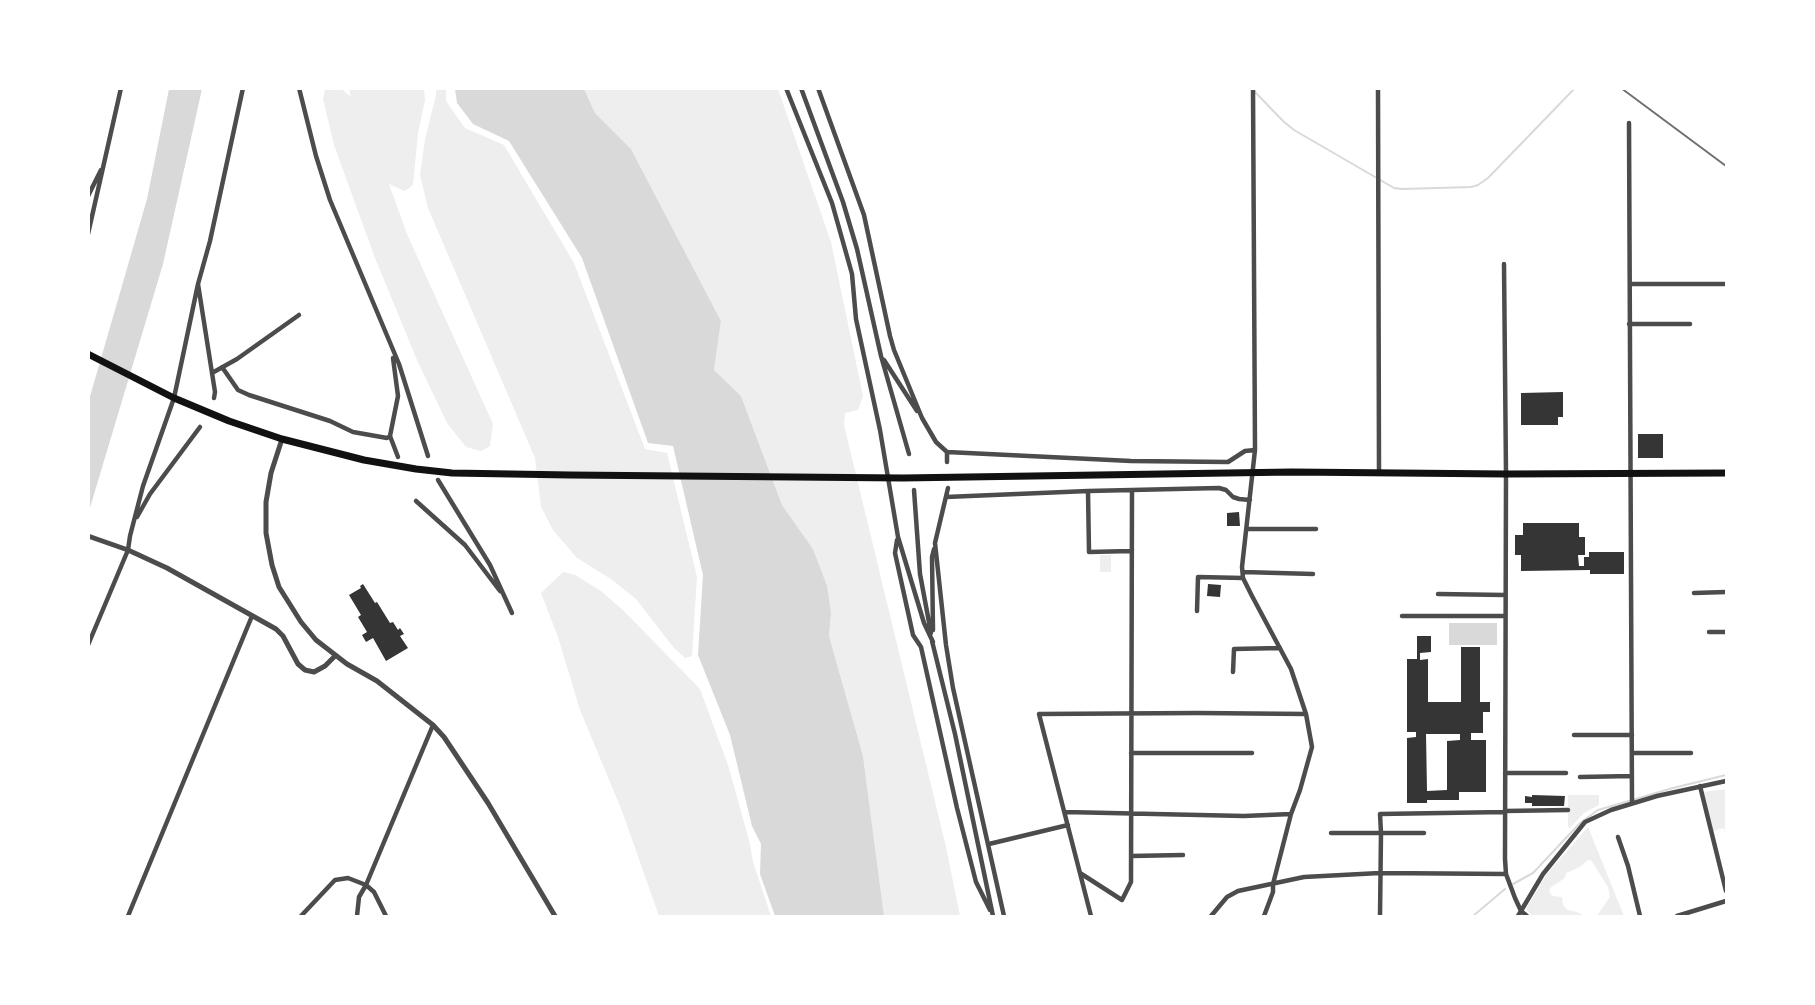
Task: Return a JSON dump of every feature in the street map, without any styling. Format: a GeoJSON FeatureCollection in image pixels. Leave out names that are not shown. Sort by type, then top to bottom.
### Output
{"type":"FeatureCollection","features":[{"type":"Feature","properties":{"kind":"main road"},"geometry":{"type":"LineString","coordinates":[[88,354],[174,398],[229,421],[282,439],[364,460],[452,473],[582,476],[903,477],[1253,473],[1726,473]]}},
{"type":"Feature","properties":{"kind":"street"},"geometry":{"type":"LineString","coordinates":[[88,234],[121,88]]}},
{"type":"Feature","properties":{"kind":"street"},"geometry":{"type":"LineString","coordinates":[[88,645],[125,549],[143,486],[174,398],[243,88]]}},
{"type":"Feature","properties":{"kind":"street"},"geometry":{"type":"LineString","coordinates":[[299,88],[330,200],[399,364],[428,456]]}},
{"type":"Feature","properties":{"kind":"street"},"geometry":{"type":"LineString","coordinates":[[786,88],[832,203],[852,274],[856,319],[880,430],[897,537],[924,623],[933,642]]}},
{"type":"Feature","properties":{"kind":"street"},"geometry":{"type":"LineString","coordinates":[[801,88],[843,202],[857,249],[881,356],[909,454]]}},
{"type":"Feature","properties":{"kind":"street"},"geometry":{"type":"LineString","coordinates":[[818,88],[864,215],[890,336],[922,418]]}},
{"type":"Feature","properties":{"kind":"street"},"geometry":{"type":"LineString","coordinates":[[1253,88],[1255,450],[1243,550],[1243,575],[1291,669],[1306,714],[1312,747],[1291,814],[1273,892],[1263,916]]}},
{"type":"Feature","properties":{"kind":"street"},"geometry":{"type":"LineString","coordinates":[[1378,88],[1379,473]]}},
{"type":"Feature","properties":{"kind":"street"},"geometry":{"type":"LineString","coordinates":[[1629,123],[1632,803]]}},
{"type":"Feature","properties":{"kind":"street"},"geometry":{"type":"LineString","coordinates":[[88,196],[105,163]]}},
{"type":"Feature","properties":{"kind":"street"},"geometry":{"type":"LineString","coordinates":[[1504,264],[1506,874],[1520,914]]}},
{"type":"Feature","properties":{"kind":"street"},"geometry":{"type":"LineString","coordinates":[[198,284],[214,398]]}},
{"type":"Feature","properties":{"kind":"street"},"geometry":{"type":"LineString","coordinates":[[1630,284],[1726,284]]}},
{"type":"Feature","properties":{"kind":"street"},"geometry":{"type":"LineString","coordinates":[[212,373],[237,359],[299,315]]}},
{"type":"Feature","properties":{"kind":"street"},"geometry":{"type":"LineString","coordinates":[[1629,324],[1690,324]]}},
{"type":"Feature","properties":{"kind":"street"},"geometry":{"type":"LineString","coordinates":[[385,332],[395,362],[398,396],[390,436],[398,458]]}},
{"type":"Feature","properties":{"kind":"street"},"geometry":{"type":"LineString","coordinates":[[881,356],[936,442],[947,452],[1228,462],[1245,451],[1255,450]]}},
{"type":"Feature","properties":{"kind":"street"},"geometry":{"type":"LineString","coordinates":[[222,367],[238,390],[249,395],[330,421],[353,432],[387,438],[390,436]]}},
{"type":"Feature","properties":{"kind":"street"},"geometry":{"type":"LineString","coordinates":[[133,525],[150,494],[200,428]]}},
{"type":"Feature","properties":{"kind":"street"},"geometry":{"type":"LineString","coordinates":[[282,439],[271,473],[266,502],[266,533],[279,587],[301,622],[316,640],[335,656],[377,681],[433,725],[444,737],[488,802],[555,916]]}},
{"type":"Feature","properties":{"kind":"street"},"geometry":{"type":"LineString","coordinates":[[947,452],[947,462]]}},
{"type":"Feature","properties":{"kind":"street"},"geometry":{"type":"LineString","coordinates":[[416,501],[465,545],[500,591],[512,613],[490,565],[438,480]]}},
{"type":"Feature","properties":{"kind":"street"},"geometry":{"type":"LineString","coordinates":[[933,642],[932,557],[948,488]]}},
{"type":"Feature","properties":{"kind":"street"},"geometry":{"type":"LineString","coordinates":[[946,497],[1219,488],[1226,490],[1233,497],[1250,500]]}},
{"type":"Feature","properties":{"kind":"street"},"geometry":{"type":"LineString","coordinates":[[914,490],[920,574],[993,916]]}},
{"type":"Feature","properties":{"kind":"street"},"geometry":{"type":"LineString","coordinates":[[1080,873],[1122,900],[1131,882],[1132,490]]}},
{"type":"Feature","properties":{"kind":"street"},"geometry":{"type":"LineString","coordinates":[[1088,491],[1089,552],[1131,551]]}},
{"type":"Feature","properties":{"kind":"street"},"geometry":{"type":"LineString","coordinates":[[1247,529],[1316,529]]}},
{"type":"Feature","properties":{"kind":"street"},"geometry":{"type":"LineString","coordinates":[[88,536],[125,549],[167,568],[276,629],[283,636],[293,657],[305,670],[314,672],[325,666],[335,656]]}},
{"type":"Feature","properties":{"kind":"street"},"geometry":{"type":"LineString","coordinates":[[897,537],[895,553],[913,635],[921,647],[976,882],[993,916]]}},
{"type":"Feature","properties":{"kind":"street"},"geometry":{"type":"LineString","coordinates":[[935,543],[953,688],[1004,916]]}},
{"type":"Feature","properties":{"kind":"street"},"geometry":{"type":"LineString","coordinates":[[1197,611],[1198,577],[1313,574]]}},
{"type":"Feature","properties":{"kind":"street"},"geometry":{"type":"LineString","coordinates":[[1694,593],[1726,592]]}},
{"type":"Feature","properties":{"kind":"street"},"geometry":{"type":"LineString","coordinates":[[1438,594],[1505,595]]}},
{"type":"Feature","properties":{"kind":"street"},"geometry":{"type":"LineString","coordinates":[[128,916],[252,616]]}},
{"type":"Feature","properties":{"kind":"street"},"geometry":{"type":"LineString","coordinates":[[1402,616],[1505,616]]}},
{"type":"Feature","properties":{"kind":"street"},"geometry":{"type":"LineString","coordinates":[[1709,632],[1726,632]]}},
{"type":"Feature","properties":{"kind":"street"},"geometry":{"type":"LineString","coordinates":[[1233,672],[1234,649],[1280,648]]}},
{"type":"Feature","properties":{"kind":"street"},"geometry":{"type":"LineString","coordinates":[[1091,916],[1039,714],[1306,714]]}},
{"type":"Feature","properties":{"kind":"street"},"geometry":{"type":"LineString","coordinates":[[357,916],[359,897],[433,725]]}},
{"type":"Feature","properties":{"kind":"street"},"geometry":{"type":"LineString","coordinates":[[1574,735],[1632,735]]}},
{"type":"Feature","properties":{"kind":"street"},"geometry":{"type":"LineString","coordinates":[[1131,753],[1252,753]]}},
{"type":"Feature","properties":{"kind":"street"},"geometry":{"type":"LineString","coordinates":[[1632,753],[1692,753]]}},
{"type":"Feature","properties":{"kind":"street"},"geometry":{"type":"LineString","coordinates":[[1505,773],[1566,773]]}},
{"type":"Feature","properties":{"kind":"street"},"geometry":{"type":"LineString","coordinates":[[1580,777],[1632,776]]}},
{"type":"Feature","properties":{"kind":"street"},"geometry":{"type":"LineString","coordinates":[[1520,914],[1543,874],[1585,822],[1632,803],[1686,788],[1726,781]]}},
{"type":"Feature","properties":{"kind":"street"},"geometry":{"type":"LineString","coordinates":[[1700,786],[1726,891]]}},
{"type":"Feature","properties":{"kind":"street"},"geometry":{"type":"LineString","coordinates":[[1380,916],[1380,814],[1568,810]]}},
{"type":"Feature","properties":{"kind":"street"},"geometry":{"type":"LineString","coordinates":[[1065,812],[1244,816],[1291,814]]}},
{"type":"Feature","properties":{"kind":"street"},"geometry":{"type":"LineString","coordinates":[[989,844],[1068,825]]}},
{"type":"Feature","properties":{"kind":"street"},"geometry":{"type":"LineString","coordinates":[[1331,832],[1424,833]]}},
{"type":"Feature","properties":{"kind":"street"},"geometry":{"type":"LineString","coordinates":[[1618,837],[1628,866],[1640,916]]}},
{"type":"Feature","properties":{"kind":"street"},"geometry":{"type":"LineString","coordinates":[[1131,856],[1183,855]]}},
{"type":"Feature","properties":{"kind":"street"},"geometry":{"type":"LineString","coordinates":[[1211,916],[1227,897],[1238,891],[1313,876],[1380,873],[1506,874]]}},
{"type":"Feature","properties":{"kind":"street"},"geometry":{"type":"LineString","coordinates":[[301,916],[335,880],[348,878],[366,885],[374,892],[386,916]]}},
{"type":"Feature","properties":{"kind":"street"},"geometry":{"type":"LineString","coordinates":[[1677,916],[1690,914],[1726,901]]}},
{"type":"Feature","properties":{"kind":"street"},"geometry":{"type":"LineString","coordinates":[[1520,914],[1527,916]]}},
{"type":"Feature","properties":{"kind":"shaded area"},"geometry":{"type":"Polygon","coordinates":[[[169,89],[202,89],[163,264],[89,511],[89,400],[147,199],[169,89]]]}},
{"type":"Feature","properties":{"kind":"shaded area"},"geometry":{"type":"Polygon","coordinates":[[[325,89],[342,89],[351,97],[349,89],[424,89],[425,100],[418,133],[413,185],[405,191],[389,184],[407,234],[493,424],[490,446],[481,451],[466,447],[447,423],[417,360],[375,258],[334,145],[323,99],[325,89]]]}},
{"type":"Feature","properties":{"kind":"shaded area"},"geometry":{"type":"Polygon","coordinates":[[[436,89],[446,89],[446,101],[465,128],[504,145],[574,263],[645,449],[667,453],[697,577],[692,656],[685,658],[674,648],[636,599],[611,579],[577,558],[553,530],[541,507],[535,458],[428,208],[420,175],[436,89]]]}},
{"type":"Feature","properties":{"kind":"shaded area"},"geometry":{"type":"Polygon","coordinates":[[[455,89],[584,89],[595,113],[631,149],[721,321],[714,370],[741,396],[782,505],[813,549],[827,586],[831,613],[829,636],[863,756],[884,916],[775,916],[760,874],[761,844],[752,826],[730,735],[698,655],[703,575],[673,446],[648,443],[582,258],[509,141],[473,124],[457,103],[455,89]]]}},
{"type":"Feature","properties":{"kind":"shaded area"},"geometry":{"type":"Polygon","coordinates":[[[584,89],[778,89],[831,242],[863,396],[858,410],[845,413],[844,425],[946,847],[960,916],[884,916],[863,756],[829,636],[831,613],[813,549],[782,505],[741,396],[714,370],[721,321],[631,149],[595,113],[584,89]]]}},
{"type":"Feature","properties":{"kind":"shaded area"},"geometry":{"type":"Polygon","coordinates":[[[1100,555],[1111,555],[1111,572],[1100,572],[1100,555]]]}},
{"type":"Feature","properties":{"kind":"shaded area"},"geometry":{"type":"Polygon","coordinates":[[[563,572],[575,575],[601,591],[624,611],[700,689],[729,768],[753,862],[771,916],[659,916],[622,811],[580,710],[558,637],[541,593],[563,572]]]}},
{"type":"Feature","properties":{"kind":"shaded area"},"geometry":{"type":"Polygon","coordinates":[[[1449,623],[1497,623],[1497,645],[1449,645],[1449,623]]]}},
{"type":"Feature","properties":{"kind":"shaded area"},"geometry":{"type":"Polygon","coordinates":[[[1726,789],[1726,841],[1724,828],[1713,831],[1704,792],[1726,789]]]}},
{"type":"Feature","properties":{"kind":"shaded area"},"geometry":{"type":"Polygon","coordinates":[[[1568,795],[1599,795],[1599,805],[1584,813],[1570,828],[1568,827],[1568,795]]]}},
{"type":"Feature","properties":{"kind":"shaded area"},"geometry":{"type":"Polygon","coordinates":[[[1588,827],[1624,916],[1599,916],[1598,914],[1610,897],[1608,887],[1591,860],[1588,860],[1580,867],[1566,873],[1565,878],[1551,887],[1549,891],[1552,896],[1562,897],[1563,905],[1568,910],[1585,916],[1532,916],[1526,909],[1546,875],[1588,827]]]}},
{"type":"Feature","properties":{"kind":"building"},"geometry":{"type":"Polygon","coordinates":[[[1563,392],[1563,417],[1558,417],[1558,425],[1521,425],[1521,393],[1563,392]]]}},
{"type":"Feature","properties":{"kind":"building"},"geometry":{"type":"Polygon","coordinates":[[[1638,434],[1663,434],[1663,458],[1638,458],[1638,434]]]}},
{"type":"Feature","properties":{"kind":"building"},"geometry":{"type":"Polygon","coordinates":[[[1239,512],[1240,526],[1227,526],[1227,513],[1239,512]]]}},
{"type":"Feature","properties":{"kind":"building"},"geometry":{"type":"Polygon","coordinates":[[[1523,523],[1579,523],[1579,537],[1585,537],[1585,555],[1578,555],[1579,566],[1584,566],[1584,557],[1589,557],[1589,552],[1624,552],[1624,574],[1590,574],[1590,570],[1521,571],[1521,555],[1515,555],[1515,535],[1523,535],[1523,523]]]}},
{"type":"Feature","properties":{"kind":"building"},"geometry":{"type":"Polygon","coordinates":[[[363,584],[390,623],[393,622],[404,634],[400,636],[408,648],[386,661],[373,638],[366,642],[362,635],[367,632],[358,617],[361,615],[349,595],[361,588],[363,584]]]}},
{"type":"Feature","properties":{"kind":"building"},"geometry":{"type":"Polygon","coordinates":[[[1208,584],[1221,585],[1220,597],[1207,596],[1208,584]]]}},
{"type":"Feature","properties":{"kind":"building"},"geometry":{"type":"Polygon","coordinates":[[[1417,636],[1431,636],[1431,652],[1420,653],[1420,660],[1428,659],[1428,702],[1461,702],[1461,647],[1480,647],[1480,702],[1490,702],[1490,712],[1483,712],[1483,733],[1471,733],[1471,740],[1486,740],[1486,792],[1459,792],[1459,800],[1427,800],[1427,803],[1407,803],[1407,738],[1416,737],[1416,732],[1407,732],[1407,659],[1417,659],[1417,636]],[[1426,734],[1427,791],[1447,790],[1447,741],[1460,740],[1460,734],[1426,734]]]}},
{"type":"Feature","properties":{"kind":"building"},"geometry":{"type":"Polygon","coordinates":[[[1532,795],[1565,796],[1564,806],[1532,806],[1532,803],[1525,803],[1525,796],[1532,797],[1532,795]]]}},
{"type":"Feature","properties":{"kind":"waterway"},"geometry":{"type":"LineString","coordinates":[[1254,91],[1294,130],[1394,188],[1402,189],[1478,185],[1488,178],[1575,88]]}},
{"type":"Feature","properties":{"kind":"waterway"},"geometry":{"type":"LineString","coordinates":[[1513,884],[1533,873],[1580,823],[1598,810],[1726,775]]}},
{"type":"Feature","properties":{"kind":"waterway"},"geometry":{"type":"LineString","coordinates":[[1473,916],[1505,889]]}},
{"type":"Feature","properties":{"kind":"railway"},"geometry":{"type":"LineString","coordinates":[[1621,88],[1726,166]]}}]}
